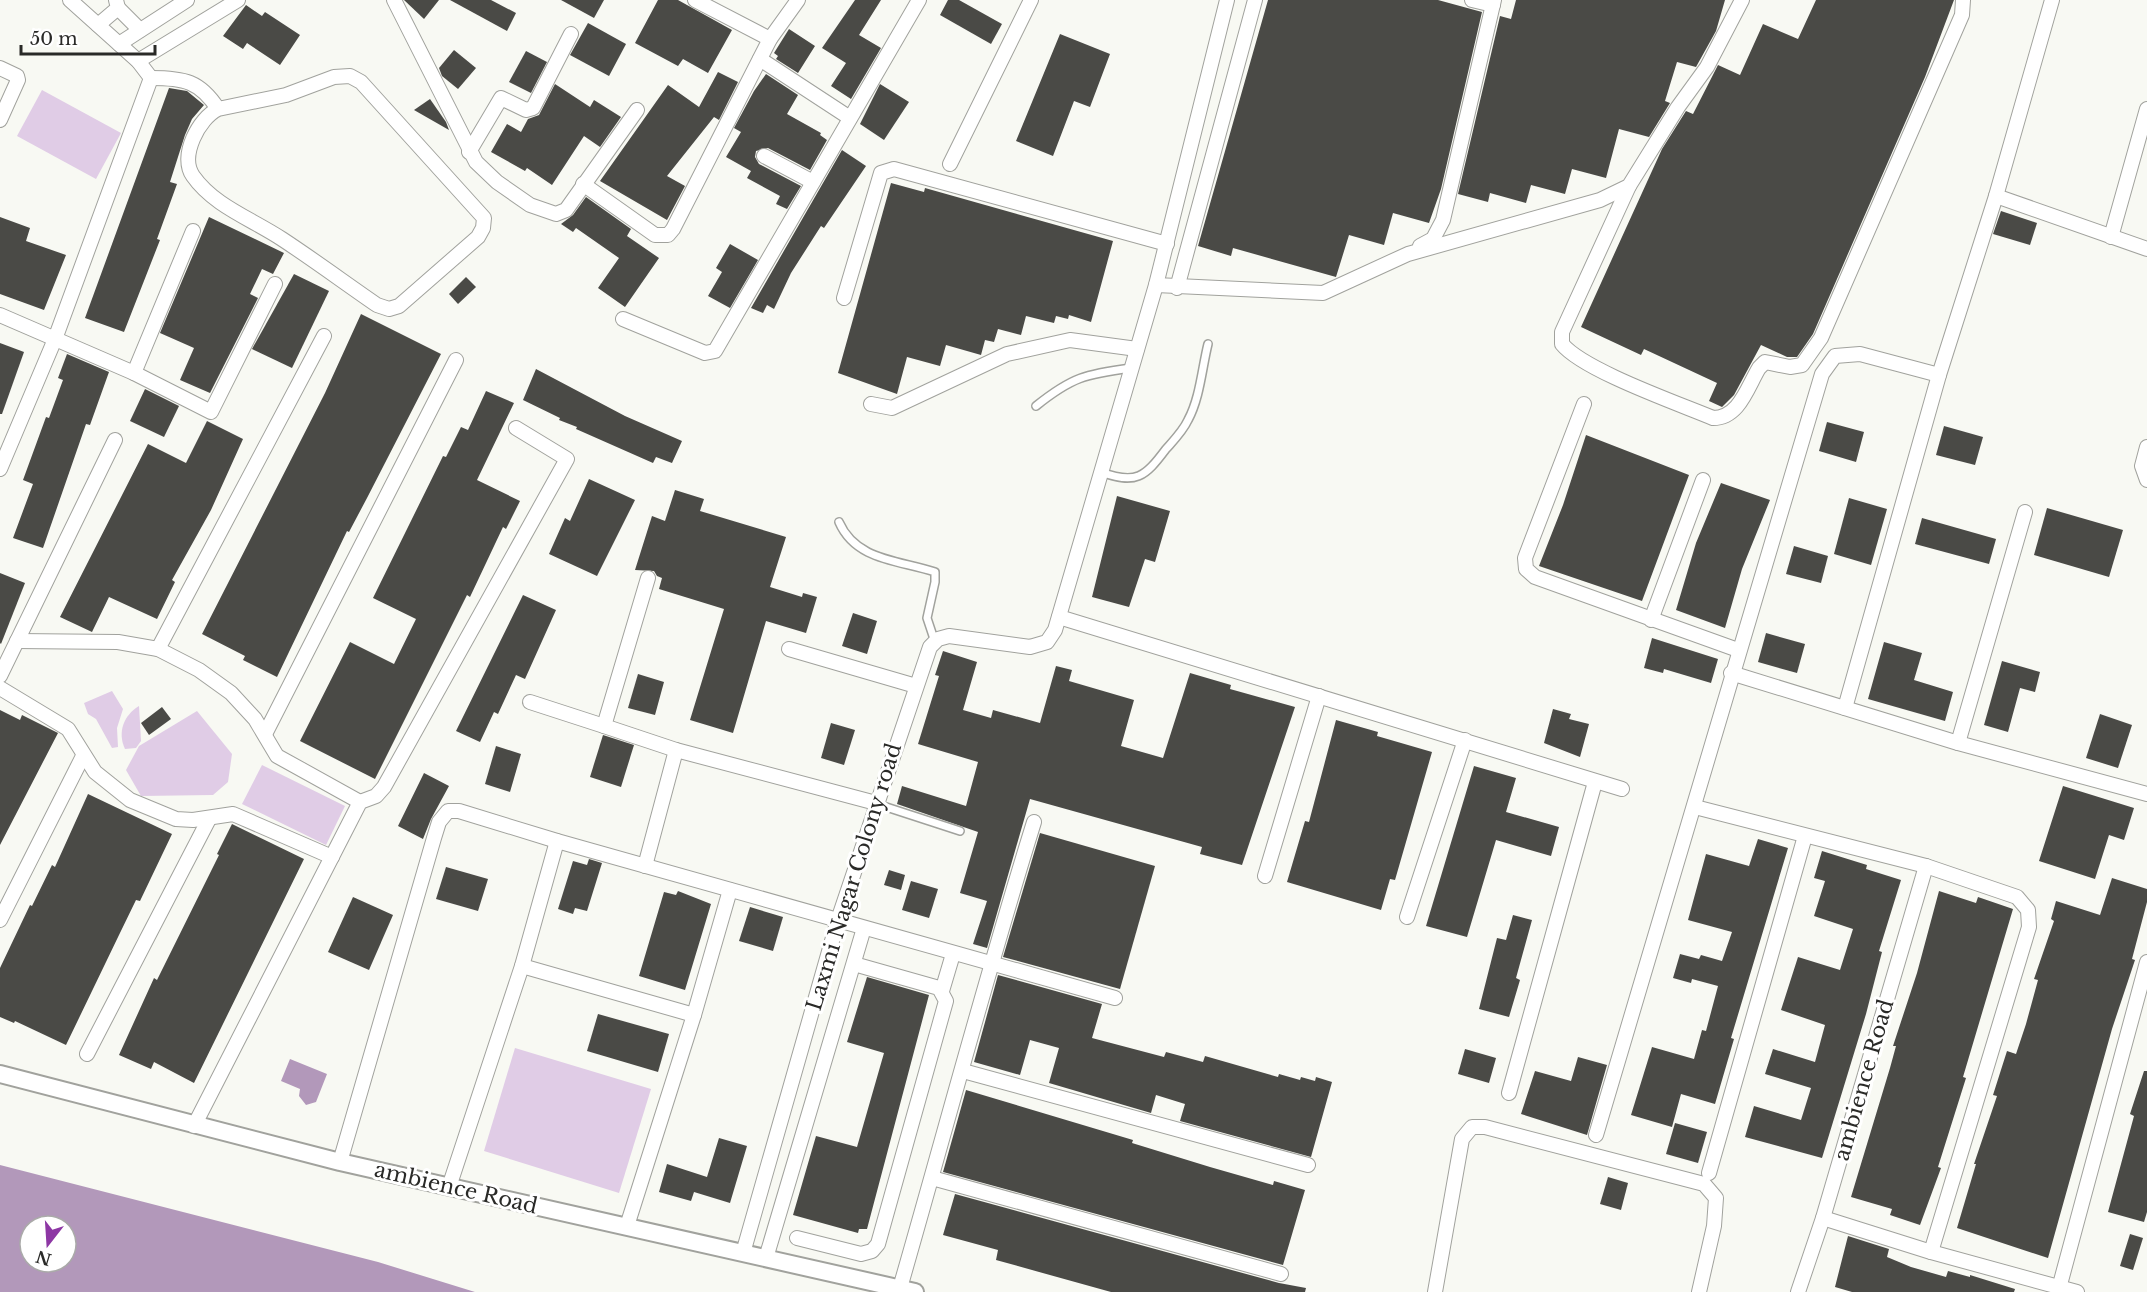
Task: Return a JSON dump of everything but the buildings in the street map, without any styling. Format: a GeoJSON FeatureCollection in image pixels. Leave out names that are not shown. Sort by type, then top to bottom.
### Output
{"type":"FeatureCollection","features":[{"type":"Feature","properties":{"kind":"street"},"geometry":{"type":"LineString","coordinates":[[70,0],[138,61],[151,78]]}},
{"type":"Feature","properties":{"kind":"street"},"geometry":{"type":"LineString","coordinates":[[119,44],[187,0]]}},
{"type":"Feature","properties":{"kind":"street"},"geometry":{"type":"LineString","coordinates":[[138,61],[238,0]]}},
{"type":"Feature","properties":{"kind":"street"},"geometry":{"type":"LineString","coordinates":[[394,0],[469,152],[497,182],[530,205],[556,214],[566,210],[637,110]]}},
{"type":"Feature","properties":{"kind":"street"},"geometry":{"type":"LineString","coordinates":[[695,0],[770,39]]}},
{"type":"Feature","properties":{"kind":"street"},"geometry":{"type":"LineString","coordinates":[[583,184],[654,235],[668,235],[673,230],[770,39],[798,0]]}},
{"type":"Feature","properties":{"kind":"street"},"geometry":{"type":"LineString","coordinates":[[623,319],[705,353],[715,351],[919,0]]}},
{"type":"Feature","properties":{"kind":"street"},"geometry":{"type":"LineString","coordinates":[[950,164],[1031,0]]}},
{"type":"Feature","properties":{"kind":"street"},"geometry":{"type":"LineString","coordinates":[[935,642],[949,636],[1030,647],[1047,642],[1055,630],[1156,285],[1227,0]]}},
{"type":"Feature","properties":{"kind":"street"},"geometry":{"type":"LineString","coordinates":[[1176,288],[1255,0]]}},
{"type":"Feature","properties":{"kind":"street"},"geometry":{"type":"LineString","coordinates":[[1156,285],[1176,288],[1323,293],[1408,254],[1433,239],[1443,220],[1493,3],[1472,0]]}},
{"type":"Feature","properties":{"kind":"street"},"geometry":{"type":"LineString","coordinates":[[1742,0],[1707,67],[1678,107],[1629,186],[1562,332],[1562,344],[1570,354],[1713,418],[1724,418],[1734,411],[1759,368],[1765,362],[1790,367],[1802,365],[1821,339],[1962,15],[1963,0]]}},
{"type":"Feature","properties":{"kind":"street"},"geometry":{"type":"LineString","coordinates":[[1845,708],[1940,375],[1996,196],[2052,0]]}},
{"type":"Feature","properties":{"kind":"street"},"geometry":{"type":"LineString","coordinates":[[98,25],[117,4],[140,30]]}},
{"type":"Feature","properties":{"kind":"street"},"geometry":{"type":"LineString","coordinates":[[109,35],[128,19]]}},
{"type":"Feature","properties":{"kind":"street"},"geometry":{"type":"LineString","coordinates":[[469,152],[501,98],[526,110],[533,108],[572,34]]}},
{"type":"Feature","properties":{"kind":"street"},"geometry":{"type":"LineString","coordinates":[[760,59],[850,118]]}},
{"type":"Feature","properties":{"kind":"street"},"geometry":{"type":"LineString","coordinates":[[0,68],[17,76],[18,80],[0,120]]}},
{"type":"Feature","properties":{"kind":"street"},"geometry":{"type":"LineString","coordinates":[[350,76],[361,82],[484,218],[483,228],[478,237],[399,306],[389,309],[377,305],[280,238],[213,198],[191,174],[187,156],[196,134],[209,114],[218,110],[277,97],[334,77],[350,76]]}},
{"type":"Feature","properties":{"kind":"street"},"geometry":{"type":"LineString","coordinates":[[151,78],[171,78],[190,83],[207,92],[218,110]]}},
{"type":"Feature","properties":{"kind":"street"},"geometry":{"type":"LineString","coordinates":[[0,469],[55,339],[151,78]]}},
{"type":"Feature","properties":{"kind":"street"},"geometry":{"type":"LineString","coordinates":[[2111,237],[2147,109]]}},
{"type":"Feature","properties":{"kind":"street"},"geometry":{"type":"LineString","coordinates":[[764,156],[813,182]]}},
{"type":"Feature","properties":{"kind":"street"},"geometry":{"type":"LineString","coordinates":[[844,298],[880,173],[894,169],[1167,244]]}},
{"type":"Feature","properties":{"kind":"street"},"geometry":{"type":"LineString","coordinates":[[1408,254],[1569,211],[1629,186]]}},
{"type":"Feature","properties":{"kind":"street"},"geometry":{"type":"LineString","coordinates":[[1996,196],[2147,249]]}},
{"type":"Feature","properties":{"kind":"street"},"geometry":{"type":"LineString","coordinates":[[134,373],[193,231]]}},
{"type":"Feature","properties":{"kind":"street"},"geometry":{"type":"LineString","coordinates":[[0,315],[134,373],[211,412],[275,284]]}},
{"type":"Feature","properties":{"kind":"street"},"geometry":{"type":"LineString","coordinates":[[158,649],[324,336]]}},
{"type":"Feature","properties":{"kind":"street"},"geometry":{"type":"LineString","coordinates":[[871,404],[892,408],[1007,354],[1070,340],[1137,349]]}},
{"type":"Feature","properties":{"kind":"street"},"geometry":{"type":"LineString","coordinates":[[1596,1135],[1695,807],[1731,673],[1822,374],[1835,356],[1860,354],[1940,375]]}},
{"type":"Feature","properties":{"kind":"street"},"geometry":{"type":"LineString","coordinates":[[265,734],[456,360]]}},
{"type":"Feature","properties":{"kind":"street"},"geometry":{"type":"LineString","coordinates":[[1584,404],[1525,558],[1526,569],[1535,577],[1738,650]]}},
{"type":"Feature","properties":{"kind":"street"},"geometry":{"type":"LineString","coordinates":[[194,1126],[360,802],[376,796],[384,787],[567,459],[516,428]]}},
{"type":"Feature","properties":{"kind":"street"},"geometry":{"type":"LineString","coordinates":[[0,676],[116,440]]}},
{"type":"Feature","properties":{"kind":"street"},"geometry":{"type":"LineString","coordinates":[[2147,447],[2142,466],[2147,480]]}},
{"type":"Feature","properties":{"kind":"street"},"geometry":{"type":"LineString","coordinates":[[1651,620],[1703,480]]}},
{"type":"Feature","properties":{"kind":"street"},"geometry":{"type":"LineString","coordinates":[[1958,743],[2025,512]]}},
{"type":"Feature","properties":{"kind":"street"},"geometry":{"type":"LineString","coordinates":[[604,726],[648,578]]}},
{"type":"Feature","properties":{"kind":"street"},"geometry":{"type":"LineString","coordinates":[[1059,617],[1622,789]]}},
{"type":"Feature","properties":{"kind":"street"},"geometry":{"type":"LineString","coordinates":[[17,642],[118,642],[158,649],[199,670],[231,693],[245,706],[277,756],[360,802]]}},
{"type":"Feature","properties":{"kind":"street","name":"Laxmi Nagar Colony road"},"geometry":{"type":"LineString","coordinates":[[743,1253],[838,920],[916,686],[930,647],[935,642]]}},
{"type":"Feature","properties":{"kind":"street"},"geometry":{"type":"LineString","coordinates":[[789,649],[916,686]]}},
{"type":"Feature","properties":{"kind":"street"},"geometry":{"type":"LineString","coordinates":[[1731,673],[1958,743],[2147,794]]}},
{"type":"Feature","properties":{"kind":"street"},"geometry":{"type":"LineString","coordinates":[[0,688],[68,729],[83,756],[106,784],[130,800],[176,819],[209,819],[233,814],[332,857]]}},
{"type":"Feature","properties":{"kind":"street"},"geometry":{"type":"LineString","coordinates":[[1265,876],[1319,696]]}},
{"type":"Feature","properties":{"kind":"street"},"geometry":{"type":"LineString","coordinates":[[530,702],[676,750],[876,803]]}},
{"type":"Feature","properties":{"kind":"street"},"geometry":{"type":"LineString","coordinates":[[1407,917],[1465,740]]}},
{"type":"Feature","properties":{"kind":"street"},"geometry":{"type":"LineString","coordinates":[[645,866],[676,750]]}},
{"type":"Feature","properties":{"kind":"street"},"geometry":{"type":"LineString","coordinates":[[0,920],[83,756]]}},
{"type":"Feature","properties":{"kind":"street"},"geometry":{"type":"LineString","coordinates":[[1509,1093],[1595,782]]}},
{"type":"Feature","properties":{"kind":"street"},"geometry":{"type":"LineString","coordinates":[[1695,807],[1926,866],[2017,897],[2028,910],[2029,927],[1931,1252]]}},
{"type":"Feature","properties":{"kind":"street"},"geometry":{"type":"LineString","coordinates":[[340,1162],[434,838],[444,813],[459,811],[557,842],[1115,998]]}},
{"type":"Feature","properties":{"kind":"street"},"geometry":{"type":"LineString","coordinates":[[87,1054],[209,819]]}},
{"type":"Feature","properties":{"kind":"street"},"geometry":{"type":"LineString","coordinates":[[908,1290],[932,1178],[963,1071],[990,962],[1034,822]]}},
{"type":"Feature","properties":{"kind":"street"},"geometry":{"type":"LineString","coordinates":[[1709,1173],[1805,836]]}},
{"type":"Feature","properties":{"kind":"street"},"geometry":{"type":"LineString","coordinates":[[449,1187],[522,966],[557,842]]}},
{"type":"Feature","properties":{"kind":"street","name":"ambience Road"},"geometry":{"type":"LineString","coordinates":[[1798,1292],[1823,1218],[1926,866]]}},
{"type":"Feature","properties":{"kind":"street"},"geometry":{"type":"LineString","coordinates":[[627,1226],[694,1015],[730,890]]}},
{"type":"Feature","properties":{"kind":"street"},"geometry":{"type":"LineString","coordinates":[[766,1258],[864,928]]}},
{"type":"Feature","properties":{"kind":"street"},"geometry":{"type":"LineString","coordinates":[[797,1238],[861,1254],[872,1251],[878,1244],[946,1001],[942,991],[953,954]]}},
{"type":"Feature","properties":{"kind":"street"},"geometry":{"type":"LineString","coordinates":[[2059,1289],[2147,962]]}},
{"type":"Feature","properties":{"kind":"street"},"geometry":{"type":"LineString","coordinates":[[854,964],[942,991]]}},
{"type":"Feature","properties":{"kind":"street"},"geometry":{"type":"LineString","coordinates":[[522,966],[694,1015]]}},
{"type":"Feature","properties":{"kind":"street"},"geometry":{"type":"LineString","coordinates":[[963,1071],[1308,1165]]}},
{"type":"Feature","properties":{"kind":"street","name":"ambience Road"},"geometry":{"type":"LineString","coordinates":[[0,1074],[340,1162],[908,1290]]}},
{"type":"Feature","properties":{"kind":"street"},"geometry":{"type":"LineString","coordinates":[[1435,1292],[1462,1139],[1472,1127],[1485,1127],[1704,1184],[1716,1198],[1714,1226],[1699,1292]]}},
{"type":"Feature","properties":{"kind":"street"},"geometry":{"type":"LineString","coordinates":[[932,1178],[1281,1274]]}},
{"type":"Feature","properties":{"kind":"street"},"geometry":{"type":"LineString","coordinates":[[1823,1218],[1931,1252],[2059,1289],[2077,1292]]}},
{"type":"Feature","properties":{"kind":"lane"},"geometry":{"type":"LineString","coordinates":[[1101,472],[1130,479],[1143,476],[1154,466],[1182,430],[1193,410],[1208,344]]}},
{"type":"Feature","properties":{"kind":"lane"},"geometry":{"type":"LineString","coordinates":[[1036,406],[1063,384],[1089,374],[1132,368]]}},
{"type":"Feature","properties":{"kind":"lane"},"geometry":{"type":"LineString","coordinates":[[839,522],[845,536],[857,548],[873,555],[934,572],[935,582],[927,618],[935,642]]}},
{"type":"Feature","properties":{"kind":"lane"},"geometry":{"type":"LineString","coordinates":[[876,803],[960,831]]}},
{"type":"Feature","properties":{"kind":"shaded area"},"geometry":{"type":"Polygon","coordinates":[[[42,90],[121,133],[96,179],[17,136],[42,90]]]}},
{"type":"Feature","properties":{"kind":"shaded area"},"geometry":{"type":"Polygon","coordinates":[[[112,691],[123,709],[117,728],[118,747],[112,748],[96,719],[88,714],[84,703],[112,691]]]}},
{"type":"Feature","properties":{"kind":"shaded area"},"geometry":{"type":"Polygon","coordinates":[[[139,706],[141,741],[136,748],[125,749],[122,736],[123,724],[129,714],[139,706]]]}},
{"type":"Feature","properties":{"kind":"shaded area"},"geometry":{"type":"Polygon","coordinates":[[[197,711],[232,754],[228,782],[213,795],[141,796],[126,770],[139,746],[197,711]]]}},
{"type":"Feature","properties":{"kind":"shaded area"},"geometry":{"type":"Polygon","coordinates":[[[262,765],[345,806],[326,845],[242,804],[262,765]]]}},
{"type":"Feature","properties":{"kind":"shaded area"},"geometry":{"type":"Polygon","coordinates":[[[515,1048],[651,1089],[619,1193],[484,1151],[515,1048]]]}},
{"type":"Feature","properties":{"kind":"shaded area"},"geometry":{"type":"Polygon","coordinates":[[[290,1059],[327,1074],[316,1102],[306,1105],[299,1096],[300,1089],[281,1081],[290,1059]]]}},
{"type":"Feature","properties":{"kind":"shaded area"},"geometry":{"type":"Polygon","coordinates":[[[0,1165],[378,1262],[475,1292],[0,1292],[0,1165]]]}}]}
